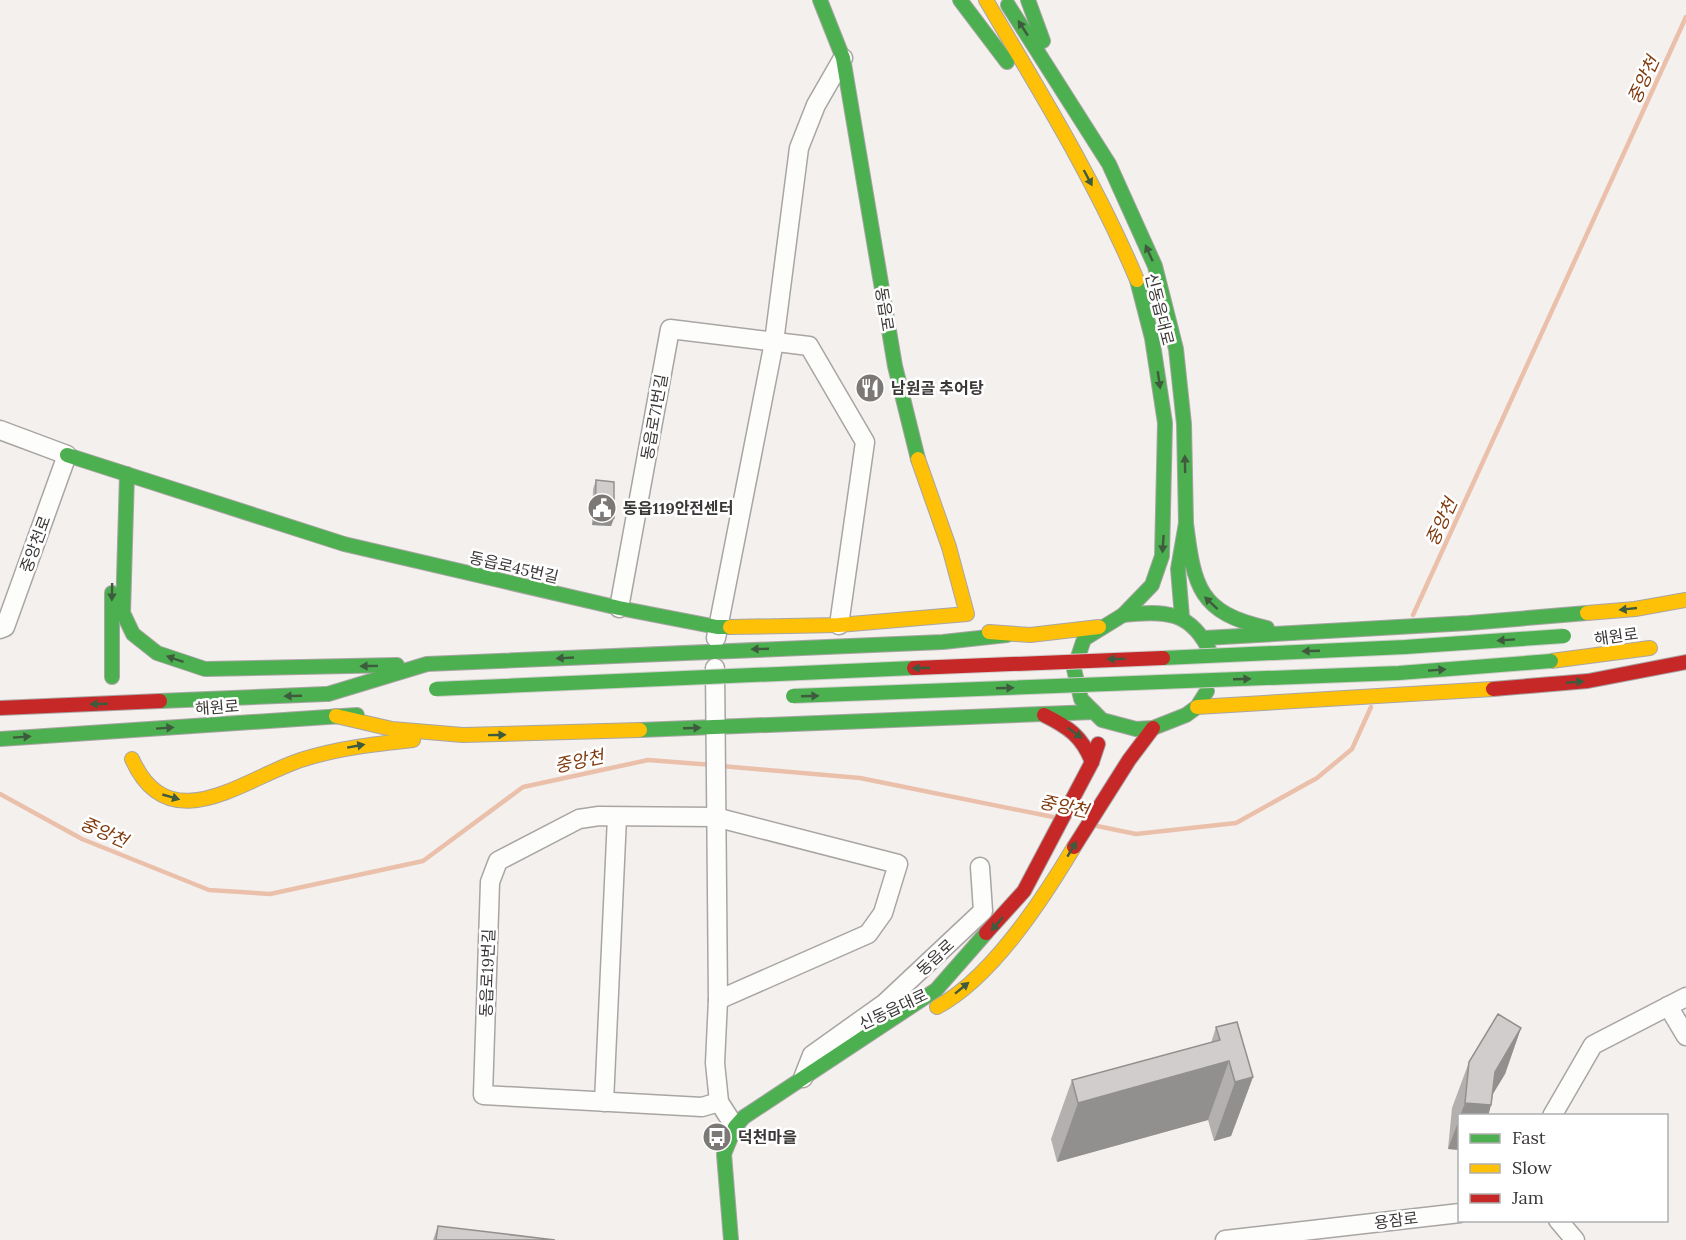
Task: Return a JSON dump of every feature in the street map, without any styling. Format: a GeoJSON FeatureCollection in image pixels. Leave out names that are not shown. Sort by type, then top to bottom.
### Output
{"type":"FeatureCollection","features":[{"type":"Feature","properties":{"kind":"main road","name":"동읍로"},"geometry":{"type":"LineString","coordinates":[[820,0],[843,58],[895,366],[917,455],[949,547],[972,640]]}},
{"type":"Feature","properties":{"kind":"main road"},"geometry":{"type":"LineString","coordinates":[[960,0],[1070,143]]}},
{"type":"Feature","properties":{"kind":"main road","name":"신동읍대로"},"geometry":{"type":"LineString","coordinates":[[986,0],[1070,143],[1116,230],[1142,292],[1152,338],[1164,423],[1162,556],[1152,585],[1123,615]]}},
{"type":"Feature","properties":{"kind":"main road","name":"신동읍대로"},"geometry":{"type":"LineString","coordinates":[[1004,0],[1109,164],[1155,266],[1176,349],[1184,424],[1186,523],[1178,569],[1182,617]]}},
{"type":"Feature","properties":{"kind":"main road"},"geometry":{"type":"LineString","coordinates":[[1028,0],[1062,88]]}},
{"type":"Feature","properties":{"kind":"main road","name":"동읍로45번길"},"geometry":{"type":"LineString","coordinates":[[68,455],[344,544],[619,608],[717,627],[839,625],[967,614]]}},
{"type":"Feature","properties":{"kind":"main road"},"geometry":{"type":"LineString","coordinates":[[120,472],[123,613],[133,634],[157,653],[205,669],[427,664],[943,642],[1099,627]]}},
{"type":"Feature","properties":{"kind":"main road"},"geometry":{"type":"LineString","coordinates":[[111,677],[120,472]]}},
{"type":"Feature","properties":{"kind":"main road"},"geometry":{"type":"LineString","coordinates":[[1186,523],[1191,568],[1200,593],[1215,607],[1222,613],[1253,626],[1305,633]]}},
{"type":"Feature","properties":{"kind":"main road"},"geometry":{"type":"LineString","coordinates":[[1205,638],[1469,623],[1635,609],[1686,600]]}},
{"type":"Feature","properties":{"kind":"main road"},"geometry":{"type":"LineString","coordinates":[[336,716],[392,729],[463,735],[715,734],[1044,715],[1098,716],[1136,729],[1153,728],[1171,723],[1197,707],[1208,690],[1215,665],[1205,638],[1182,617],[1154,613],[1123,615],[1099,627],[1084,639],[1074,669],[1081,699],[1098,716]]}},
{"type":"Feature","properties":{"kind":"main road"},"geometry":{"type":"LineString","coordinates":[[943,642],[955,631],[967,614],[986,632],[1007,635]]}},
{"type":"Feature","properties":{"kind":"main road"},"geometry":{"type":"LineString","coordinates":[[430,689],[1405,647],[1570,636]]}},
{"type":"Feature","properties":{"kind":"main road"},"geometry":{"type":"LineString","coordinates":[[972,640],[979,646],[1056,662],[1074,669]]}},
{"type":"Feature","properties":{"kind":"main road","name":"해원로"},"geometry":{"type":"LineString","coordinates":[[781,697],[1399,673],[1551,661],[1667,645]]}},
{"type":"Feature","properties":{"kind":"main road"},"geometry":{"type":"LineString","coordinates":[[1197,707],[1278,699],[1434,694],[1590,680],[1686,662]]}},
{"type":"Feature","properties":{"kind":"main road"},"geometry":{"type":"LineString","coordinates":[[328,694],[427,664]]}},
{"type":"Feature","properties":{"kind":"main road","name":"해원로"},"geometry":{"type":"LineString","coordinates":[[0,708],[388,692]]}},
{"type":"Feature","properties":{"kind":"main road"},"geometry":{"type":"LineString","coordinates":[[698,700],[734,699]]}},
{"type":"Feature","properties":{"kind":"main road","name":"해원로"},"geometry":{"type":"LineString","coordinates":[[0,739],[392,713]]}},
{"type":"Feature","properties":{"kind":"main road"},"geometry":{"type":"LineString","coordinates":[[1044,715],[1075,731],[1084,739],[1092,762]]}},
{"type":"Feature","properties":{"kind":"main road","name":"신동읍대로"},"geometry":{"type":"LineString","coordinates":[[855,1045],[936,990],[1024,891],[1092,762],[1098,716]]}},
{"type":"Feature","properties":{"kind":"main road","name":"신동읍대로"},"geometry":{"type":"LineString","coordinates":[[855,1045],[941,1005],[983,971],[1042,900],[1120,768],[1153,728]]}},
{"type":"Feature","properties":{"kind":"main road"},"geometry":{"type":"LineString","coordinates":[[132,759],[140,779],[165,798],[191,802],[213,796],[290,764],[355,745],[463,735]]}},
{"type":"Feature","properties":{"kind":"main road","name":"동읍로"},"geometry":{"type":"LineString","coordinates":[[730,1240],[724,1154],[735,1127],[744,1117],[855,1045]]}},
{"type":"Feature","properties":{"kind":"street"},"geometry":{"type":"LineString","coordinates":[[735,1127],[719,1102],[715,1063],[718,1000],[715,812],[717,627],[774,342],[799,148],[816,105],[843,58]]}},
{"type":"Feature","properties":{"kind":"street","name":"동읍로71번길"},"geometry":{"type":"LineString","coordinates":[[619,608],[670,329],[809,346],[865,442],[839,625]]}},
{"type":"Feature","properties":{"kind":"street"},"geometry":{"type":"LineString","coordinates":[[0,430],[68,455]]}},
{"type":"Feature","properties":{"kind":"street","name":"중앙천로"},"geometry":{"type":"LineString","coordinates":[[0,629],[5,627],[68,455]]}},
{"type":"Feature","properties":{"kind":"street","name":"동읍로19번길"},"geometry":{"type":"LineString","coordinates":[[718,1000],[868,934],[883,913],[898,864],[715,812],[579,819],[498,861],[490,882],[483,1095],[702,1107],[719,1102]]}},
{"type":"Feature","properties":{"kind":"street"},"geometry":{"type":"LineString","coordinates":[[604,1102],[617,817]]}},
{"type":"Feature","properties":{"kind":"street","name":"동읍로"},"geometry":{"type":"LineString","coordinates":[[803,1078],[812,1055],[885,1004],[983,911],[980,867]]}},
{"type":"Feature","properties":{"kind":"street"},"geometry":{"type":"LineString","coordinates":[[1553,1114],[1593,1046],[1686,997]]}},
{"type":"Feature","properties":{"kind":"street"},"geometry":{"type":"LineString","coordinates":[[1668,1006],[1686,1036]]}},
{"type":"Feature","properties":{"kind":"street","name":"용잠로"},"geometry":{"type":"LineString","coordinates":[[1225,1240],[1458,1213]]}},
{"type":"Feature","properties":{"kind":"street"},"geometry":{"type":"LineString","coordinates":[[1559,1222],[1575,1240]]}},
{"type":"Feature","properties":{"kind":"building","name":"동읍119안전센터"},"geometry":{"type":"Polygon","coordinates":[[[596,480],[614,482],[614,518],[595,517],[596,480]]]}},
{"type":"Feature","properties":{"kind":"building"},"geometry":{"type":"Polygon","coordinates":[[[1498,1014],[1521,1028],[1495,1072],[1491,1105],[1465,1103],[1469,1062],[1498,1014]]]}},
{"type":"Feature","properties":{"kind":"building"},"geometry":{"type":"Polygon","coordinates":[[[1237,1022],[1253,1077],[1235,1082],[1229,1061],[1078,1103],[1072,1080],[1220,1040],[1216,1027],[1237,1022]]]}},
{"type":"Feature","properties":{"kind":"building"},"geometry":{"type":"Polygon","coordinates":[[[438,1226],[555,1240],[436,1240],[438,1226]]]}},
{"type":"Feature","properties":{"kind":"waterway","name":"중앙천"},"geometry":{"type":"LineString","coordinates":[[1413,615],[1686,17]]}},
{"type":"Feature","properties":{"kind":"waterway","name":"중앙천"},"geometry":{"type":"LineString","coordinates":[[1097,826],[1136,834],[1236,823],[1317,778],[1352,749],[1371,707]]}},
{"type":"Feature","properties":{"kind":"waterway","name":"중앙천"},"geometry":{"type":"LineString","coordinates":[[0,794],[82,839],[209,890],[270,894],[423,861],[523,787],[648,760],[713,765]]}},
{"type":"Feature","properties":{"kind":"waterway","name":"중앙천"},"geometry":{"type":"LineString","coordinates":[[721,766],[860,778],[1053,817]]}},
{"type":"Feature","properties":{"kind":"traffic: fast"},"geometry":{"type":"LineString","coordinates":[[820,0],[843,58],[895,366],[918,459]]}},
{"type":"Feature","properties":{"kind":"traffic: fast"},"geometry":{"type":"LineString","coordinates":[[960,0],[1007,62]]}},
{"type":"Feature","properties":{"kind":"traffic: fast"},"geometry":{"type":"LineString","coordinates":[[1028,0],[1043,41]]}},
{"type":"Feature","properties":{"kind":"traffic: fast"},"geometry":{"type":"LineString","coordinates":[[1008,5],[1109,164],[1155,266],[1176,349],[1184,424],[1186,523],[1178,569],[1182,617]]}},
{"type":"Feature","properties":{"kind":"traffic: fast"},"geometry":{"type":"LineString","coordinates":[[1137,280],[1152,338],[1165,423],[1162,556],[1152,585],[1123,615],[1084,639],[1074,669],[1081,699],[1102,720],[1136,729],[1153,728],[1186,715],[1197,707],[1207,691]]}},
{"type":"Feature","properties":{"kind":"traffic: fast"},"geometry":{"type":"LineString","coordinates":[[67,455],[344,544],[619,608],[717,627],[730,627]]}},
{"type":"Feature","properties":{"kind":"traffic: fast"},"geometry":{"type":"LineString","coordinates":[[127,474],[123,613],[133,634],[157,653],[205,669],[397,665]]}},
{"type":"Feature","properties":{"kind":"traffic: fast"},"geometry":{"type":"LineString","coordinates":[[1186,523],[1192,564],[1204,594],[1227,614],[1244,622],[1267,628]]}},
{"type":"Feature","properties":{"kind":"traffic: fast"},"geometry":{"type":"LineString","coordinates":[[112,593],[112,677]]}},
{"type":"Feature","properties":{"kind":"traffic: fast"},"geometry":{"type":"LineString","coordinates":[[1123,615],[1152,613],[1176,616],[1195,629],[1211,654]]}},
{"type":"Feature","properties":{"kind":"traffic: fast"},"geometry":{"type":"LineString","coordinates":[[1205,638],[1469,623],[1587,613]]}},
{"type":"Feature","properties":{"kind":"traffic: fast"},"geometry":{"type":"LineString","coordinates":[[328,694],[427,664],[943,642],[1007,635]]}},
{"type":"Feature","properties":{"kind":"traffic: fast"},"geometry":{"type":"LineString","coordinates":[[1163,658],[1405,647],[1564,636]]}},
{"type":"Feature","properties":{"kind":"traffic: fast"},"geometry":{"type":"LineString","coordinates":[[793,696],[1399,673],[1551,661]]}},
{"type":"Feature","properties":{"kind":"traffic: fast"},"geometry":{"type":"LineString","coordinates":[[436,689],[914,668]]}},
{"type":"Feature","properties":{"kind":"traffic: fast"},"geometry":{"type":"LineString","coordinates":[[160,701],[326,694]]}},
{"type":"Feature","properties":{"kind":"traffic: fast"},"geometry":{"type":"LineString","coordinates":[[640,730],[1094,712]]}},
{"type":"Feature","properties":{"kind":"traffic: fast"},"geometry":{"type":"LineString","coordinates":[[0,739],[357,715]]}},
{"type":"Feature","properties":{"kind":"traffic: fast"},"geometry":{"type":"LineString","coordinates":[[731,1240],[724,1154],[735,1127],[744,1117],[936,990],[986,933]]}},
{"type":"Feature","properties":{"kind":"traffic: slow"},"geometry":{"type":"LineString","coordinates":[[986,0],[1047,103],[1104,208],[1137,280]]}},
{"type":"Feature","properties":{"kind":"traffic: slow"},"geometry":{"type":"LineString","coordinates":[[730,627],[839,625],[967,614],[949,547],[918,459]]}},
{"type":"Feature","properties":{"kind":"traffic: slow"},"geometry":{"type":"LineString","coordinates":[[1587,613],[1635,609],[1686,600]]}},
{"type":"Feature","properties":{"kind":"traffic: slow"},"geometry":{"type":"LineString","coordinates":[[989,632],[1030,635],[1099,627]]}},
{"type":"Feature","properties":{"kind":"traffic: slow"},"geometry":{"type":"LineString","coordinates":[[1551,661],[1650,648]]}},
{"type":"Feature","properties":{"kind":"traffic: slow"},"geometry":{"type":"LineString","coordinates":[[1197,707],[1493,689]]}},
{"type":"Feature","properties":{"kind":"traffic: slow"},"geometry":{"type":"LineString","coordinates":[[336,716],[392,729],[463,735],[640,730]]}},
{"type":"Feature","properties":{"kind":"traffic: slow"},"geometry":{"type":"LineString","coordinates":[[132,759],[148,784],[167,797],[188,801],[211,797],[235,789],[282,767],[317,755],[413,740]]}},
{"type":"Feature","properties":{"kind":"traffic: slow"},"geometry":{"type":"LineString","coordinates":[[937,1007],[977,977],[1014,936],[1032,913],[1074,847]]}},
{"type":"Feature","properties":{"kind":"traffic: jam"},"geometry":{"type":"LineString","coordinates":[[914,668],[1163,658]]}},
{"type":"Feature","properties":{"kind":"traffic: jam"},"geometry":{"type":"LineString","coordinates":[[1493,689],[1588,681],[1686,662]]}},
{"type":"Feature","properties":{"kind":"traffic: jam"},"geometry":{"type":"LineString","coordinates":[[0,708],[160,701]]}},
{"type":"Feature","properties":{"kind":"traffic: jam"},"geometry":{"type":"LineString","coordinates":[[1044,715],[1073,733],[1084,745],[1092,762]]}},
{"type":"Feature","properties":{"kind":"traffic: jam"},"geometry":{"type":"LineString","coordinates":[[1074,847],[1129,760],[1153,728]]}},
{"type":"Feature","properties":{"kind":"traffic: jam"},"geometry":{"type":"LineString","coordinates":[[986,933],[1024,891],[1092,762],[1098,744]]}},
{"type":"Feature","properties":{"kind":"place","name":"남원골 추어탕"},"geometry":{"type":"Point","coordinates":[870,388]}},
{"type":"Feature","properties":{"kind":"place","name":"동읍119안전센터"},"geometry":{"type":"Point","coordinates":[602,508]}},
{"type":"Feature","properties":{"kind":"place","name":"덕천마을"},"geometry":{"type":"Point","coordinates":[717,1137]}}]}
